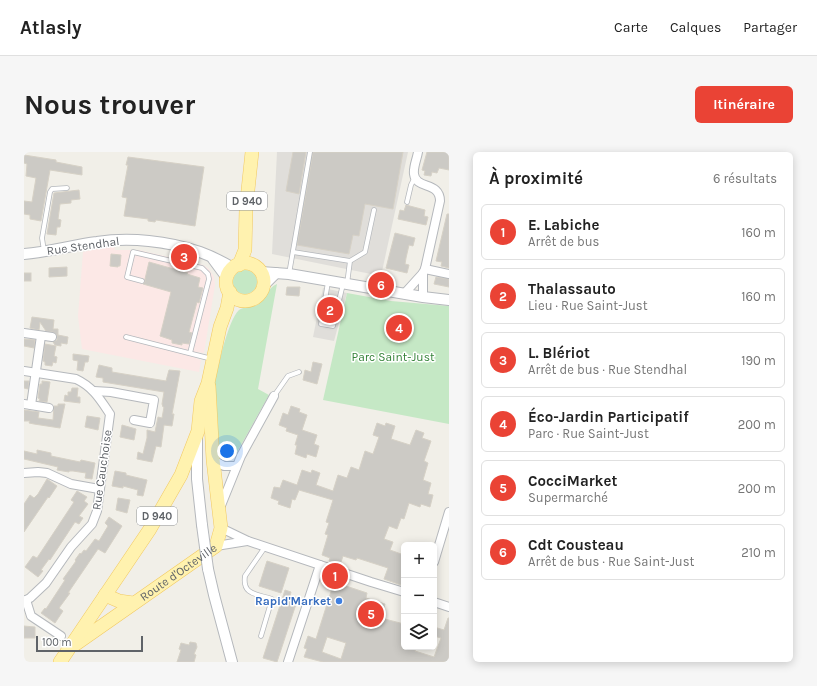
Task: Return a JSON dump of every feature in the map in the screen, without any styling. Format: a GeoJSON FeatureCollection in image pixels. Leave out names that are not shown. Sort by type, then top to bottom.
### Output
{"type":"FeatureCollection","features":[{"type":"Feature","properties":{"kind":"main road","name":"D 940"},"geometry":{"type":"LineString","coordinates":[[233,270],[245,250],[246,209],[252,152]]}},
{"type":"Feature","properties":{"kind":"main road","name":"D 940"},"geometry":{"type":"LineString","coordinates":[[245,250],[257,268]]}},
{"type":"Feature","properties":{"kind":"main road"},"geometry":{"type":"LineString","coordinates":[[243,264],[257,268],[264,280],[264,285],[258,295],[248,300],[242,300],[233,296],[227,288],[233,270],[243,264]]}},
{"type":"Feature","properties":{"kind":"main road","name":"Route d'Octeville"},"geometry":{"type":"LineString","coordinates":[[63,657],[150,529],[181,475],[198,431],[201,401],[208,383],[212,359],[220,327],[227,308],[230,292]]}},
{"type":"Feature","properties":{"kind":"main road"},"geometry":{"type":"LineString","coordinates":[[227,308],[242,300]]}},
{"type":"Feature","properties":{"kind":"main road","name":"Route d'Octeville"},"geometry":{"type":"LineString","coordinates":[[63,657],[88,635],[216,546],[221,528],[213,460],[208,383]]}},
{"type":"Feature","properties":{"kind":"main road"},"geometry":{"type":"LineString","coordinates":[[112,619],[100,611],[102,600],[133,603]]}},
{"type":"Feature","properties":{"kind":"street"},"geometry":{"type":"LineString","coordinates":[[418,152],[414,171],[415,177],[419,182],[435,190],[440,196],[424,271],[423,297]]}},
{"type":"Feature","properties":{"kind":"street","name":"Rue Stendhal"},"geometry":{"type":"LineString","coordinates":[[24,254],[112,240],[133,240],[175,245],[201,252],[233,270]]}},
{"type":"Feature","properties":{"kind":"street"},"geometry":{"type":"LineString","coordinates":[[257,268],[276,274],[289,274],[404,294],[449,300]]}},
{"type":"Feature","properties":{"kind":"street"},"geometry":{"type":"LineString","coordinates":[[424,271],[449,274]]}},
{"type":"Feature","properties":{"kind":"street"},"geometry":{"type":"LineString","coordinates":[[404,294],[424,271]]}},
{"type":"Feature","properties":{"kind":"street"},"geometry":{"type":"LineString","coordinates":[[264,285],[276,274]]}},
{"type":"Feature","properties":{"kind":"street"},"geometry":{"type":"LineString","coordinates":[[24,333],[52,337]]}},
{"type":"Feature","properties":{"kind":"street"},"geometry":{"type":"LineString","coordinates":[[41,336],[36,373],[27,405],[49,408]]}},
{"type":"Feature","properties":{"kind":"street","name":"Rue Cauchoise"},"geometry":{"type":"LineString","coordinates":[[24,371],[76,379],[84,382],[94,391],[110,414],[97,511],[92,524],[71,547],[46,583],[30,598],[25,600],[31,616],[61,636]]}},
{"type":"Feature","properties":{"kind":"street"},"geometry":{"type":"LineString","coordinates":[[94,391],[111,392],[154,400],[150,423],[134,420]]}},
{"type":"Feature","properties":{"kind":"street"},"geometry":{"type":"LineString","coordinates":[[219,510],[236,466],[274,396]]}},
{"type":"Feature","properties":{"kind":"street"},"geometry":{"type":"LineString","coordinates":[[198,431],[197,479],[208,569],[232,662]]}},
{"type":"Feature","properties":{"kind":"street"},"geometry":{"type":"LineString","coordinates":[[213,460],[224,466],[236,466]]}},
{"type":"Feature","properties":{"kind":"street"},"geometry":{"type":"LineString","coordinates":[[24,473],[47,473],[71,484],[99,489]]}},
{"type":"Feature","properties":{"kind":"street"},"geometry":{"type":"LineString","coordinates":[[437,552],[449,512]]}},
{"type":"Feature","properties":{"kind":"street"},"geometry":{"type":"LineString","coordinates":[[221,528],[248,541],[401,591]]}},
{"type":"Feature","properties":{"kind":"street"},"geometry":{"type":"LineString","coordinates":[[216,546],[248,541]]}},
{"type":"Feature","properties":{"kind":"street"},"geometry":{"type":"LineString","coordinates":[[288,662],[320,565]]}},
{"type":"Feature","properties":{"kind":"street"},"geometry":{"type":"LineString","coordinates":[[437,603],[449,607]]}},
{"type":"Feature","properties":{"kind":"lane"},"geometry":{"type":"LineString","coordinates":[[289,274],[310,152]]}},
{"type":"Feature","properties":{"kind":"lane"},"geometry":{"type":"LineString","coordinates":[[407,202],[411,185],[415,177]]}},
{"type":"Feature","properties":{"kind":"lane"},"geometry":{"type":"LineString","coordinates":[[44,251],[42,238],[50,192],[52,189],[67,188]]}},
{"type":"Feature","properties":{"kind":"lane"},"geometry":{"type":"LineString","coordinates":[[293,252],[350,261],[365,252],[374,210]]}},
{"type":"Feature","properties":{"kind":"lane"},"geometry":{"type":"LineString","coordinates":[[133,240],[133,252],[127,277],[142,281]]}},
{"type":"Feature","properties":{"kind":"lane"},"geometry":{"type":"LineString","coordinates":[[133,252],[202,268],[208,274],[210,279],[190,353]]}},
{"type":"Feature","properties":{"kind":"lane"},"geometry":{"type":"LineString","coordinates":[[328,281],[321,324],[333,326],[350,261]]}},
{"type":"Feature","properties":{"kind":"lane"},"geometry":{"type":"LineString","coordinates":[[126,337],[212,359]]}},
{"type":"Feature","properties":{"kind":"lane"},"geometry":{"type":"LineString","coordinates":[[274,396],[288,376],[299,372]]}},
{"type":"Feature","properties":{"kind":"lane"},"geometry":{"type":"LineString","coordinates":[[261,636],[272,600],[248,592],[244,586],[244,580],[245,576],[266,547]]}},
{"type":"Feature","properties":{"kind":"shaded area"},"geometry":{"type":"Polygon","coordinates":[[[277,152],[408,152],[381,276],[272,254],[277,152]]]}},
{"type":"Feature","properties":{"kind":"shaded area"},"geometry":{"type":"Polygon","coordinates":[[[114,245],[115,250],[139,250],[203,265],[209,269],[214,277],[215,285],[204,353],[198,352],[196,358],[201,360],[199,372],[82,349],[78,316],[83,252],[114,245]]]}},
{"type":"Feature","properties":{"kind":"shaded area"},"geometry":{"type":"Polygon","coordinates":[[[323,288],[347,293],[334,341],[313,337],[323,288]]]}},
{"type":"Feature","properties":{"kind":"green space"},"geometry":{"type":"Polygon","coordinates":[[[245,270],[254,273],[257,282],[254,291],[245,294],[236,291],[233,282],[236,273],[245,270]]]}},
{"type":"Feature","properties":{"kind":"green space"},"geometry":{"type":"Polygon","coordinates":[[[277,284],[258,389],[269,395],[236,454],[225,458],[221,456],[216,432],[214,386],[227,334],[235,315],[239,310],[259,304],[271,288],[277,284]]]}},
{"type":"Feature","properties":{"kind":"green space","name":"Parc Saint-Just"},"geometry":{"type":"Polygon","coordinates":[[[347,293],[391,301],[449,306],[449,424],[323,400],[347,293]]]}},
{"type":"Feature","properties":{"kind":"building"},"geometry":{"type":"Polygon","coordinates":[[[293,152],[306,152],[299,194],[286,191],[293,152]]]}},
{"type":"Feature","properties":{"kind":"building"},"geometry":{"type":"Polygon","coordinates":[[[313,152],[403,152],[393,209],[365,204],[359,236],[353,235],[349,254],[297,245],[313,152]]]}},
{"type":"Feature","properties":{"kind":"building"},"geometry":{"type":"Polygon","coordinates":[[[427,152],[449,152],[449,170],[439,168],[437,173],[432,172],[431,176],[424,175],[425,171],[422,170],[427,152]]]}},
{"type":"Feature","properties":{"kind":"building"},"geometry":{"type":"Polygon","coordinates":[[[24,155],[56,160],[56,162],[82,167],[82,175],[50,170],[41,221],[30,219],[30,215],[24,214],[24,201],[32,202],[36,178],[26,176],[27,164],[24,163],[24,155]]]}},
{"type":"Feature","properties":{"kind":"building"},"geometry":{"type":"Polygon","coordinates":[[[128,157],[204,167],[195,226],[156,220],[155,222],[148,221],[148,219],[124,216],[127,198],[122,197],[128,157]]]}},
{"type":"Feature","properties":{"kind":"building"},"geometry":{"type":"Polygon","coordinates":[[[79,190],[80,199],[71,200],[71,203],[60,204],[58,219],[61,220],[60,227],[57,227],[56,235],[47,234],[54,193],[79,190]]]}},
{"type":"Feature","properties":{"kind":"building"},"geometry":{"type":"Polygon","coordinates":[[[406,205],[425,210],[424,216],[428,217],[426,225],[398,219],[400,210],[404,211],[406,205]]]}},
{"type":"Feature","properties":{"kind":"building"},"geometry":{"type":"Polygon","coordinates":[[[447,214],[449,214],[449,268],[441,266],[442,262],[436,261],[447,214]]]}},
{"type":"Feature","properties":{"kind":"building"},"geometry":{"type":"Polygon","coordinates":[[[395,233],[415,238],[413,246],[409,245],[406,258],[405,264],[409,265],[407,273],[386,268],[395,233]]]}},
{"type":"Feature","properties":{"kind":"building"},"geometry":{"type":"Polygon","coordinates":[[[111,254],[121,255],[120,266],[110,266],[111,254]]]}},
{"type":"Feature","properties":{"kind":"building"},"geometry":{"type":"Polygon","coordinates":[[[149,262],[200,278],[198,287],[203,288],[199,303],[197,302],[189,332],[192,333],[189,344],[182,343],[182,345],[172,343],[172,340],[160,336],[171,292],[143,284],[145,282],[149,262]]]}},
{"type":"Feature","properties":{"kind":"building"},"geometry":{"type":"Polygon","coordinates":[[[67,267],[67,276],[49,277],[49,268],[67,267]]]}},
{"type":"Feature","properties":{"kind":"building"},"geometry":{"type":"Polygon","coordinates":[[[24,273],[31,273],[31,281],[24,281],[24,273]]]}},
{"type":"Feature","properties":{"kind":"building"},"geometry":{"type":"Polygon","coordinates":[[[436,277],[449,279],[449,287],[434,284],[436,277]]]}},
{"type":"Feature","properties":{"kind":"building"},"geometry":{"type":"Polygon","coordinates":[[[287,287],[300,287],[299,296],[286,295],[287,287]]]}},
{"type":"Feature","properties":{"kind":"building"},"geometry":{"type":"Polygon","coordinates":[[[330,298],[336,299],[330,322],[325,321],[330,298]]]}},
{"type":"Feature","properties":{"kind":"building"},"geometry":{"type":"Polygon","coordinates":[[[32,317],[54,320],[53,329],[58,329],[58,335],[68,337],[67,344],[61,343],[61,346],[55,345],[53,342],[57,340],[57,335],[53,332],[46,331],[40,322],[39,330],[30,328],[32,317]]]}},
{"type":"Feature","properties":{"kind":"building"},"geometry":{"type":"Polygon","coordinates":[[[24,339],[35,340],[34,348],[24,346],[24,339]]]}},
{"type":"Feature","properties":{"kind":"building"},"geometry":{"type":"Polygon","coordinates":[[[45,344],[56,346],[54,356],[57,357],[56,363],[53,362],[52,366],[45,365],[45,362],[43,361],[45,344]]]}},
{"type":"Feature","properties":{"kind":"building"},"geometry":{"type":"Polygon","coordinates":[[[73,354],[89,356],[88,362],[85,362],[83,371],[77,370],[78,361],[73,360],[73,354]]]}},
{"type":"Feature","properties":{"kind":"building"},"geometry":{"type":"Polygon","coordinates":[[[313,362],[322,364],[317,384],[303,380],[305,370],[311,372],[313,362]]]}},
{"type":"Feature","properties":{"kind":"building"},"geometry":{"type":"Polygon","coordinates":[[[99,365],[112,368],[112,372],[166,381],[169,370],[180,371],[172,414],[174,414],[172,426],[164,425],[161,447],[156,446],[152,462],[137,459],[138,452],[143,454],[147,438],[147,430],[155,432],[158,417],[162,418],[164,392],[103,382],[103,378],[96,377],[99,365]]]}},
{"type":"Feature","properties":{"kind":"building"},"geometry":{"type":"Polygon","coordinates":[[[24,381],[29,381],[28,389],[24,388],[24,381]]]}},
{"type":"Feature","properties":{"kind":"building"},"geometry":{"type":"Polygon","coordinates":[[[42,381],[50,382],[47,402],[39,401],[40,399],[38,398],[40,384],[42,384],[42,381]]]}},
{"type":"Feature","properties":{"kind":"building"},"geometry":{"type":"Polygon","coordinates":[[[72,388],[78,388],[77,397],[80,397],[80,403],[64,401],[65,395],[68,396],[68,392],[71,392],[72,388]]]}},
{"type":"Feature","properties":{"kind":"building"},"geometry":{"type":"Polygon","coordinates":[[[58,404],[65,404],[60,428],[24,421],[24,410],[39,412],[38,418],[53,420],[54,406],[58,406],[58,404]]]}},
{"type":"Feature","properties":{"kind":"building"},"geometry":{"type":"Polygon","coordinates":[[[291,406],[300,409],[299,412],[307,415],[302,430],[317,435],[314,444],[319,446],[316,457],[307,454],[306,458],[295,454],[297,445],[295,445],[298,435],[286,431],[287,428],[279,425],[283,413],[288,415],[291,406]]]}},
{"type":"Feature","properties":{"kind":"building"},"geometry":{"type":"Polygon","coordinates":[[[87,416],[100,418],[98,430],[85,427],[87,416]]]}},
{"type":"Feature","properties":{"kind":"building"},"geometry":{"type":"Polygon","coordinates":[[[377,423],[385,426],[386,423],[395,426],[391,439],[410,445],[416,430],[424,433],[422,438],[431,441],[424,461],[428,463],[423,480],[431,483],[428,494],[433,495],[430,507],[421,504],[420,507],[409,503],[404,519],[401,518],[397,529],[389,526],[384,539],[393,542],[390,550],[401,554],[401,585],[384,579],[388,568],[357,558],[356,560],[343,556],[340,565],[329,561],[330,558],[322,555],[328,535],[325,534],[329,523],[326,522],[333,500],[299,490],[295,500],[292,499],[290,508],[278,504],[279,501],[271,498],[274,487],[280,488],[283,480],[297,485],[302,470],[311,473],[312,470],[320,473],[316,485],[333,491],[338,475],[347,478],[351,467],[359,470],[365,451],[373,454],[379,437],[373,435],[377,423]]]}},
{"type":"Feature","properties":{"kind":"building"},"geometry":{"type":"Polygon","coordinates":[[[122,425],[136,429],[134,440],[120,437],[122,425]]]}},
{"type":"Feature","properties":{"kind":"building"},"geometry":{"type":"Polygon","coordinates":[[[37,450],[51,453],[51,456],[80,462],[81,460],[95,463],[92,479],[85,478],[86,473],[57,470],[58,467],[24,459],[24,451],[37,454],[37,450]]]}},
{"type":"Feature","properties":{"kind":"building"},"geometry":{"type":"Polygon","coordinates":[[[115,471],[147,480],[143,496],[137,495],[138,490],[123,486],[123,488],[112,486],[115,471]]]}},
{"type":"Feature","properties":{"kind":"building"},"geometry":{"type":"Polygon","coordinates":[[[47,479],[57,486],[24,532],[24,504],[30,495],[34,498],[38,494],[47,479]]]}},
{"type":"Feature","properties":{"kind":"building"},"geometry":{"type":"Polygon","coordinates":[[[77,491],[87,497],[84,501],[88,504],[79,516],[83,518],[79,524],[75,522],[50,560],[49,559],[41,570],[43,571],[38,577],[25,567],[33,556],[37,558],[74,502],[71,500],[77,491]]]}},
{"type":"Feature","properties":{"kind":"building"},"geometry":{"type":"Polygon","coordinates":[[[118,498],[130,500],[127,513],[116,510],[118,498]]]}},
{"type":"Feature","properties":{"kind":"building"},"geometry":{"type":"Polygon","coordinates":[[[109,517],[122,526],[105,553],[98,549],[59,608],[63,611],[55,623],[41,613],[45,608],[46,609],[65,580],[63,579],[80,553],[81,554],[84,550],[86,551],[95,539],[99,541],[108,526],[105,523],[109,517]]]}},
{"type":"Feature","properties":{"kind":"building"},"geometry":{"type":"Polygon","coordinates":[[[267,561],[289,568],[281,593],[259,586],[267,561]]]}},
{"type":"Feature","properties":{"kind":"building"},"geometry":{"type":"Polygon","coordinates":[[[334,582],[367,593],[366,598],[385,604],[381,618],[401,623],[401,650],[415,650],[434,657],[441,638],[437,637],[437,628],[444,630],[449,618],[449,662],[323,662],[304,657],[307,649],[304,648],[308,636],[316,639],[334,582]],[[327,637],[322,652],[341,659],[346,643],[327,637]]]}},
{"type":"Feature","properties":{"kind":"building"},"geometry":{"type":"Polygon","coordinates":[[[285,590],[291,592],[290,596],[298,598],[277,662],[263,658],[285,590]]]}},
{"type":"Feature","properties":{"kind":"building"},"geometry":{"type":"Polygon","coordinates":[[[24,626],[35,627],[35,638],[24,638],[24,626]]]}},
{"type":"Feature","properties":{"kind":"building"},"geometry":{"type":"Polygon","coordinates":[[[190,642],[196,643],[197,647],[194,654],[196,655],[194,662],[177,662],[181,650],[179,649],[181,643],[189,645],[190,642]]]}},
{"type":"Feature","properties":{"kind":"place","name":"L. Blériot"},"geometry":{"type":"Point","coordinates":[184,257]}},
{"type":"Feature","properties":{"kind":"place","name":"Cdt Cousteau"},"geometry":{"type":"Point","coordinates":[381,285]}},
{"type":"Feature","properties":{"kind":"place","name":"Thalassauto"},"geometry":{"type":"Point","coordinates":[330,310]}},
{"type":"Feature","properties":{"kind":"place","name":"Éco-Jardin Participatif"},"geometry":{"type":"Point","coordinates":[399,328]}},
{"type":"Feature","properties":{"kind":"place","name":"E. Labiche"},"geometry":{"type":"Point","coordinates":[335,576]}},
{"type":"Feature","properties":{"kind":"place","name":"Rapid'Market"},"geometry":{"type":"Point","coordinates":[339,601]}},
{"type":"Feature","properties":{"kind":"place","name":"CocciMarket"},"geometry":{"type":"Point","coordinates":[371,614]}}]}
